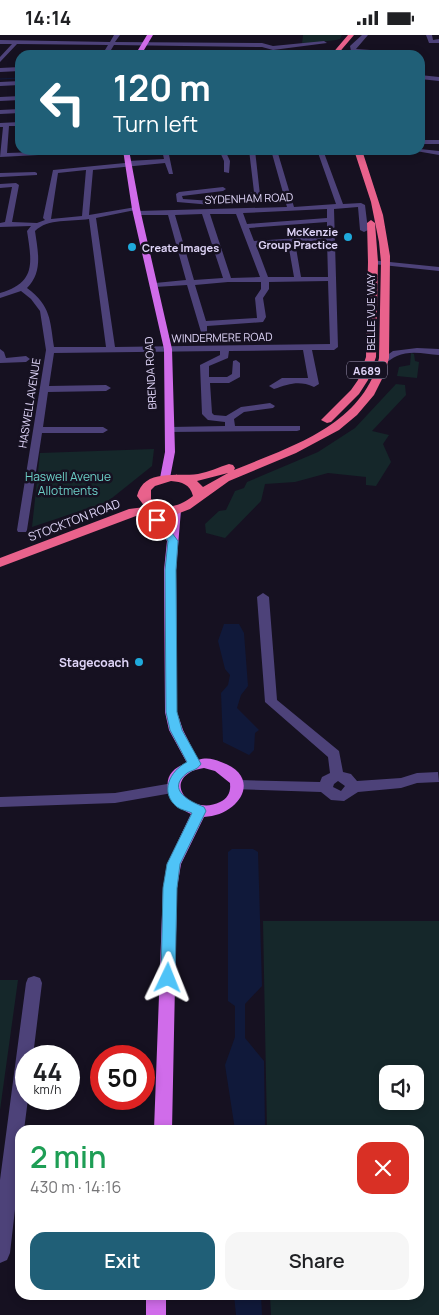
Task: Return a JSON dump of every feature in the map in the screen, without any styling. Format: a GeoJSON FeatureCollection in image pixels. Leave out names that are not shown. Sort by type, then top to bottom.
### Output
{"type":"FeatureCollection","features":[{"type":"Feature","properties":{"kind":"highway"},"geometry":{"type":"LineString","coordinates":[[338,50],[351,35]]}},
{"type":"Feature","properties":{"kind":"highway"},"geometry":{"type":"LineString","coordinates":[[344,50],[356,35]]}},
{"type":"Feature","properties":{"kind":"highway","name":"BELLE VUE WAY"},"geometry":{"type":"LineString","coordinates":[[182,479],[215,473],[282,447],[310,433],[347,402],[363,380],[370,357],[373,262],[372,228],[368,206],[351,155]]}},
{"type":"Feature","properties":{"kind":"highway","name":"BELLE VUE WAY"},"geometry":{"type":"LineString","coordinates":[[199,497],[218,481],[300,448],[337,424],[363,400],[380,373],[385,347],[385,263],[378,211],[360,155]]}},
{"type":"Feature","properties":{"kind":"highway"},"geometry":{"type":"LineString","coordinates":[[0,552],[127,505],[153,482],[165,478]]}},
{"type":"Feature","properties":{"kind":"highway","name":"A689"},"geometry":{"type":"LineString","coordinates":[[165,478],[182,479]]}},
{"type":"Feature","properties":{"kind":"highway"},"geometry":{"type":"LineString","coordinates":[[182,479],[196,486],[199,491],[199,497]]}},
{"type":"Feature","properties":{"kind":"highway"},"geometry":{"type":"LineString","coordinates":[[144,489],[145,501],[158,509],[176,510]]}},
{"type":"Feature","properties":{"kind":"highway","name":"A689"},"geometry":{"type":"LineString","coordinates":[[176,510],[191,505],[199,497]]}},
{"type":"Feature","properties":{"kind":"highway","name":"STOCKTON ROAD"},"geometry":{"type":"LineString","coordinates":[[0,563],[136,512],[158,509]]}},
{"type":"Feature","properties":{"kind":"main road"},"geometry":{"type":"LineString","coordinates":[[141,50],[150,35]]}},
{"type":"Feature","properties":{"kind":"main road"},"geometry":{"type":"LineString","coordinates":[[127,155],[137,211]]}},
{"type":"Feature","properties":{"kind":"main road","name":"BRENDA ROAD"},"geometry":{"type":"LineString","coordinates":[[137,211],[168,349],[170,461],[165,478]]}},
{"type":"Feature","properties":{"kind":"main road"},"geometry":{"type":"LineString","coordinates":[[176,510],[170,570],[172,712],[176,730],[194,764]]}},
{"type":"Feature","properties":{"kind":"main road"},"geometry":{"type":"LineString","coordinates":[[136,512],[151,516],[157,520],[173,541]]}},
{"type":"Feature","properties":{"kind":"main road"},"geometry":{"type":"LineString","coordinates":[[214,763],[222,766],[235,778],[236,792],[228,804],[213,811],[200,811],[183,804],[176,797],[173,788],[174,782],[181,771],[194,764],[214,763]]}},
{"type":"Feature","properties":{"kind":"main road"},"geometry":{"type":"LineString","coordinates":[[162,1125],[170,888],[174,864],[200,811]]}},
{"type":"Feature","properties":{"kind":"main road"},"geometry":{"type":"LineString","coordinates":[[156,1300],[156,1315]]}},
{"type":"Feature","properties":{"kind":"street"},"geometry":{"type":"LineString","coordinates":[[3,42],[12,35]]}},
{"type":"Feature","properties":{"kind":"street"},"geometry":{"type":"LineString","coordinates":[[48,44],[54,35]]}},
{"type":"Feature","properties":{"kind":"street"},"geometry":{"type":"LineString","coordinates":[[353,50],[353,46],[365,35]]}},
{"type":"Feature","properties":{"kind":"street"},"geometry":{"type":"LineString","coordinates":[[429,35],[431,42],[439,41]]}},
{"type":"Feature","properties":{"kind":"street"},"geometry":{"type":"LineString","coordinates":[[86,44],[89,36],[116,36],[108,50]]}},
{"type":"Feature","properties":{"kind":"street"},"geometry":{"type":"LineString","coordinates":[[3,42],[36,46],[48,44],[61,46],[204,41],[262,45],[272,49],[324,43]]}},
{"type":"Feature","properties":{"kind":"street"},"geometry":{"type":"LineString","coordinates":[[232,50],[235,42]]}},
{"type":"Feature","properties":{"kind":"street"},"geometry":{"type":"LineString","coordinates":[[0,61],[15,43]]}},
{"type":"Feature","properties":{"kind":"street"},"geometry":{"type":"LineString","coordinates":[[0,69],[15,68]]}},
{"type":"Feature","properties":{"kind":"street"},"geometry":{"type":"LineString","coordinates":[[425,78],[439,79]]}},
{"type":"Feature","properties":{"kind":"street"},"geometry":{"type":"LineString","coordinates":[[5,93],[8,83]]}},
{"type":"Feature","properties":{"kind":"street"},"geometry":{"type":"LineString","coordinates":[[0,84],[15,83]]}},
{"type":"Feature","properties":{"kind":"street"},"geometry":{"type":"LineString","coordinates":[[0,99],[15,98]]}},
{"type":"Feature","properties":{"kind":"street"},"geometry":{"type":"LineString","coordinates":[[0,112],[15,111]]}},
{"type":"Feature","properties":{"kind":"street"},"geometry":{"type":"LineString","coordinates":[[3,125],[2,155],[15,154]]}},
{"type":"Feature","properties":{"kind":"street"},"geometry":{"type":"LineString","coordinates":[[425,142],[439,142]]}},
{"type":"Feature","properties":{"kind":"street"},"geometry":{"type":"LineString","coordinates":[[425,151],[439,153]]}},
{"type":"Feature","properties":{"kind":"street"},"geometry":{"type":"LineString","coordinates":[[166,155],[171,173]]}},
{"type":"Feature","properties":{"kind":"street"},"geometry":{"type":"LineString","coordinates":[[224,155],[227,161],[227,172]]}},
{"type":"Feature","properties":{"kind":"street"},"geometry":{"type":"LineString","coordinates":[[179,201],[244,199],[244,195],[258,194],[253,155]]}},
{"type":"Feature","properties":{"kind":"street"},"geometry":{"type":"LineString","coordinates":[[275,155],[291,209]]}},
{"type":"Feature","properties":{"kind":"street"},"geometry":{"type":"LineString","coordinates":[[322,155],[340,206]]}},
{"type":"Feature","properties":{"kind":"street"},"geometry":{"type":"LineString","coordinates":[[48,221],[55,171],[168,161]]}},
{"type":"Feature","properties":{"kind":"street"},"geometry":{"type":"LineString","coordinates":[[90,168],[88,218],[111,350]]}},
{"type":"Feature","properties":{"kind":"street"},"geometry":{"type":"LineString","coordinates":[[0,175],[35,174]]}},
{"type":"Feature","properties":{"kind":"street"},"geometry":{"type":"LineString","coordinates":[[0,186],[16,185],[4,225],[22,223],[37,225]]}},
{"type":"Feature","properties":{"kind":"street"},"geometry":{"type":"LineString","coordinates":[[180,211],[178,196],[182,193],[223,189]]}},
{"type":"Feature","properties":{"kind":"street","name":"SYDENHAM ROAD"},"geometry":{"type":"LineString","coordinates":[[137,211],[239,211],[361,205],[364,230]]}},
{"type":"Feature","properties":{"kind":"street"},"geometry":{"type":"LineString","coordinates":[[155,285],[228,280],[332,279],[330,206]]}},
{"type":"Feature","properties":{"kind":"street"},"geometry":{"type":"LineString","coordinates":[[0,296],[23,289],[30,281],[34,268],[34,249],[31,231],[37,225],[48,221],[137,211]]}},
{"type":"Feature","properties":{"kind":"street"},"geometry":{"type":"LineString","coordinates":[[206,211],[228,280]]}},
{"type":"Feature","properties":{"kind":"street"},"geometry":{"type":"LineString","coordinates":[[204,330],[260,320],[262,317],[260,298],[266,289],[265,280],[239,211]]}},
{"type":"Feature","properties":{"kind":"street"},"geometry":{"type":"LineString","coordinates":[[172,212],[209,349]]}},
{"type":"Feature","properties":{"kind":"street"},"geometry":{"type":"LineString","coordinates":[[244,226],[330,220]]}},
{"type":"Feature","properties":{"kind":"street"},"geometry":{"type":"LineString","coordinates":[[251,243],[331,238]]}},
{"type":"Feature","properties":{"kind":"street"},"geometry":{"type":"LineString","coordinates":[[291,241],[298,280]]}},
{"type":"Feature","properties":{"kind":"street"},"geometry":{"type":"LineString","coordinates":[[373,262],[439,269]]}},
{"type":"Feature","properties":{"kind":"street","name":"WINDERMERE ROAD"},"geometry":{"type":"LineString","coordinates":[[50,350],[334,347],[332,279]]}},
{"type":"Feature","properties":{"kind":"street","name":"HASWELL AVENUE"},"geometry":{"type":"LineString","coordinates":[[22,530],[50,350],[44,311],[34,297],[23,289]]}},
{"type":"Feature","properties":{"kind":"street"},"geometry":{"type":"LineString","coordinates":[[274,386],[282,381],[314,383],[307,347]]}},
{"type":"Feature","properties":{"kind":"street"},"geometry":{"type":"LineString","coordinates":[[224,349],[225,356],[204,365],[207,416],[230,422],[297,427]]}},
{"type":"Feature","properties":{"kind":"street"},"geometry":{"type":"LineString","coordinates":[[383,361],[395,352],[404,350],[439,352]]}},
{"type":"Feature","properties":{"kind":"street"},"geometry":{"type":"LineString","coordinates":[[0,352],[2,361],[26,359]]}},
{"type":"Feature","properties":{"kind":"street"},"geometry":{"type":"LineString","coordinates":[[205,380],[230,379],[237,375],[236,363]]}},
{"type":"Feature","properties":{"kind":"street"},"geometry":{"type":"LineString","coordinates":[[45,389],[106,388]]}},
{"type":"Feature","properties":{"kind":"street"},"geometry":{"type":"LineString","coordinates":[[170,430],[230,422],[241,410],[270,406]]}},
{"type":"Feature","properties":{"kind":"street"},"geometry":{"type":"LineString","coordinates":[[37,430],[103,430]]}},
{"type":"Feature","properties":{"kind":"street"},"geometry":{"type":"LineString","coordinates":[[263,597],[271,702],[334,755],[337,776]]}},
{"type":"Feature","properties":{"kind":"street"},"geometry":{"type":"LineString","coordinates":[[325,787],[327,781],[337,776],[346,778],[352,787]]}},
{"type":"Feature","properties":{"kind":"street"},"geometry":{"type":"LineString","coordinates":[[352,787],[401,783],[417,778],[438,777]]}},
{"type":"Feature","properties":{"kind":"street"},"geometry":{"type":"LineString","coordinates":[[237,785],[325,787],[332,795],[340,797],[350,793],[352,787]]}},
{"type":"Feature","properties":{"kind":"street"},"geometry":{"type":"LineString","coordinates":[[0,802],[116,798],[173,788]]}},
{"type":"Feature","properties":{"kind":"street"},"geometry":{"type":"LineString","coordinates":[[16,1125],[34,983]]}},
{"type":"Feature","properties":{"kind":"street"},"geometry":{"type":"LineString","coordinates":[[0,1253],[15,1134]]}},
{"type":"Feature","properties":{"kind":"green space"},"geometry":{"type":"Polygon","coordinates":[[[303,35],[342,35],[340,39],[336,40],[302,44],[303,35]]]}},
{"type":"Feature","properties":{"kind":"green space"},"geometry":{"type":"Polygon","coordinates":[[[411,353],[414,354],[415,361],[419,362],[417,378],[397,376],[399,367],[410,365],[411,353]]]}},
{"type":"Feature","properties":{"kind":"green space"},"geometry":{"type":"Polygon","coordinates":[[[396,384],[405,385],[406,395],[372,431],[389,435],[383,444],[391,462],[376,486],[366,485],[366,477],[328,473],[295,482],[265,484],[261,501],[225,538],[206,533],[205,524],[219,511],[226,510],[235,491],[244,488],[247,482],[318,452],[355,428],[396,384]]]}},
{"type":"Feature","properties":{"kind":"green space","name":"Haswell Avenue Allotments"},"geometry":{"type":"Polygon","coordinates":[[[154,449],[152,466],[107,502],[32,527],[40,453],[154,449]]]}},
{"type":"Feature","properties":{"kind":"green space"},"geometry":{"type":"Polygon","coordinates":[[[263,921],[439,921],[439,1315],[271,1315],[270,1300],[424,1300],[424,1125],[267,1125],[263,921]]]}},
{"type":"Feature","properties":{"kind":"green space"},"geometry":{"type":"Polygon","coordinates":[[[0,980],[18,980],[0,1110],[0,980]]]}},
{"type":"Feature","properties":{"kind":"water"},"geometry":{"type":"Polygon","coordinates":[[[224,624],[239,624],[244,633],[248,686],[241,695],[237,708],[259,730],[255,733],[254,750],[249,755],[223,742],[221,693],[228,685],[230,675],[225,669],[218,641],[224,624]]]}},
{"type":"Feature","properties":{"kind":"water"},"geometry":{"type":"Polygon","coordinates":[[[232,849],[253,849],[258,852],[262,986],[245,1004],[245,1038],[264,1061],[265,1125],[234,1125],[225,1065],[235,1037],[235,1006],[228,1001],[228,852],[232,849]]]}},
{"type":"Feature","properties":{"kind":"water"},"geometry":{"type":"Polygon","coordinates":[[[234,1300],[261,1300],[262,1315],[236,1315],[234,1300]]]}},
{"type":"Feature","properties":{"kind":"waterway"},"geometry":{"type":"LineString","coordinates":[[0,79],[15,78]]}},
{"type":"Feature","properties":{"kind":"place","name":"McKenzie Group Practice"},"geometry":{"type":"Point","coordinates":[348,237]}},
{"type":"Feature","properties":{"kind":"place","name":"Create Images"},"geometry":{"type":"Point","coordinates":[132,247]}},
{"type":"Feature","properties":{"kind":"place","name":"Stagecoach"},"geometry":{"type":"Point","coordinates":[139,662]}},
{"type":"Feature","properties":{"kind":"route"},"geometry":{"type":"LineString","coordinates":[[157,520],[173,541],[170,570],[172,712],[176,730],[194,764],[181,771],[174,782],[173,788],[176,797],[183,804],[200,811],[174,864],[170,888],[168,978]]}}]}
